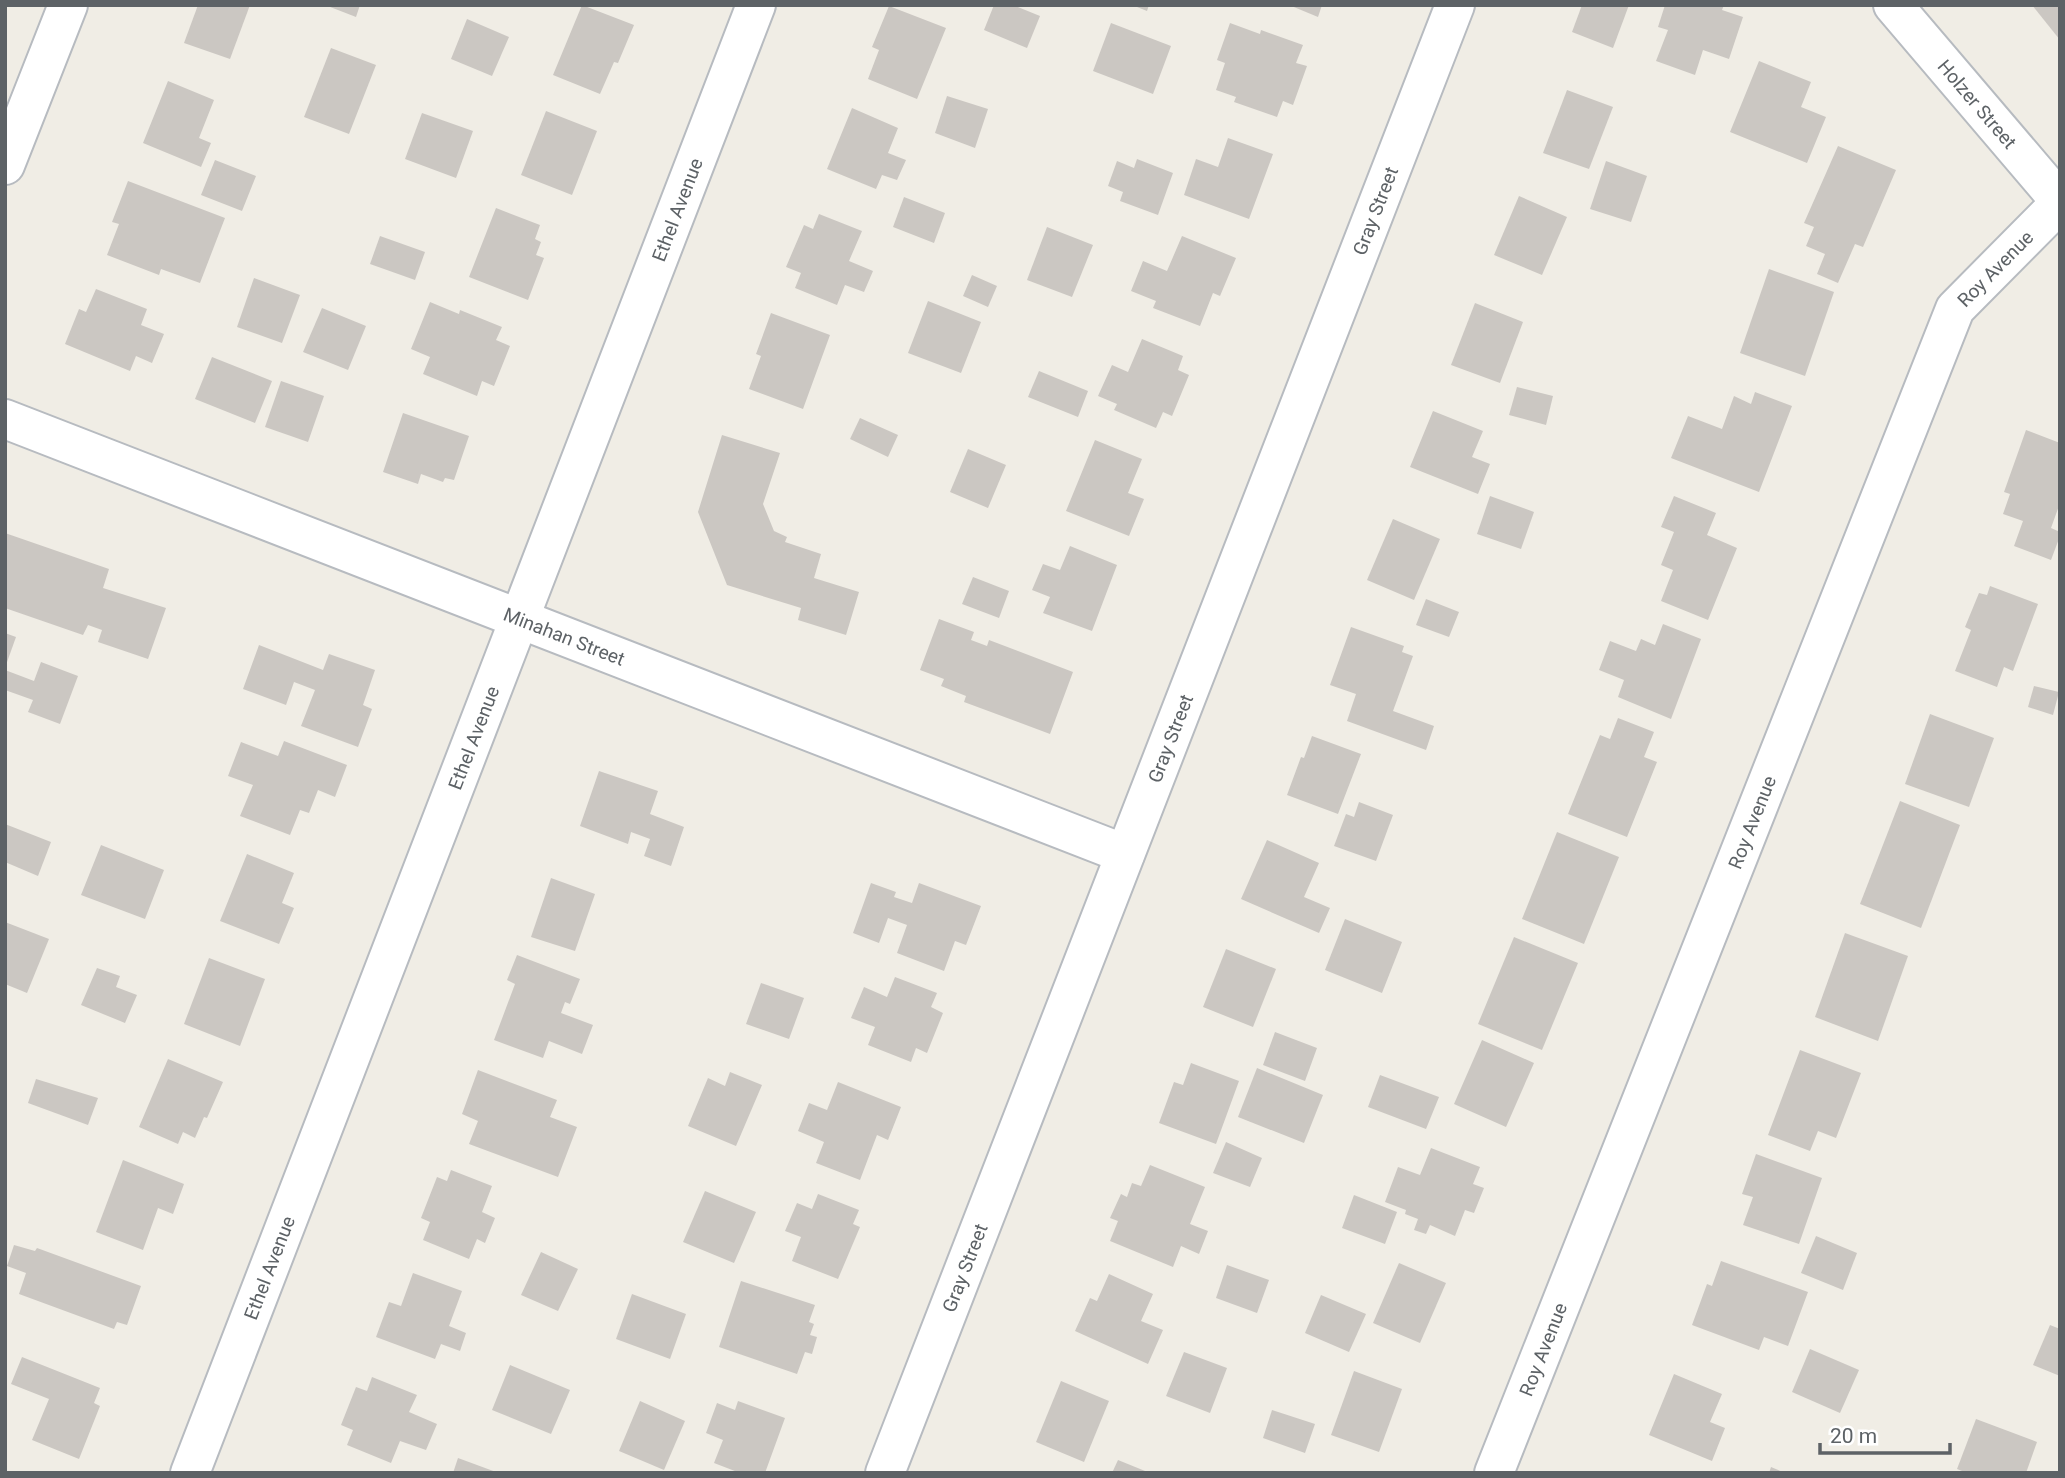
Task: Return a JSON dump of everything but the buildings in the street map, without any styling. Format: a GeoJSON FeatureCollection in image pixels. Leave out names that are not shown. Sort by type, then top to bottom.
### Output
{"type":"FeatureCollection","features":[{"type":"Feature","properties":{"kind":"street"},"geometry":{"type":"LineString","coordinates":[[5,164],[68,5]]}},
{"type":"Feature","properties":{"kind":"street","name":"Ethel Avenue"},"geometry":{"type":"LineString","coordinates":[[190,1473],[756,5]]}},
{"type":"Feature","properties":{"kind":"street","name":"Gray Street"},"geometry":{"type":"LineString","coordinates":[[885,1473],[1455,5]]}},
{"type":"Feature","properties":{"kind":"street","name":"Holzer Street"},"geometry":{"type":"LineString","coordinates":[[1893,5],[2060,202]]}},
{"type":"Feature","properties":{"kind":"street","name":"Roy Avenue"},"geometry":{"type":"LineString","coordinates":[[1494,1473],[1955,309],[2060,202]]}},
{"type":"Feature","properties":{"kind":"street","name":"Minahan Street"},"geometry":{"type":"LineString","coordinates":[[5,419],[1125,854]]}}]}
